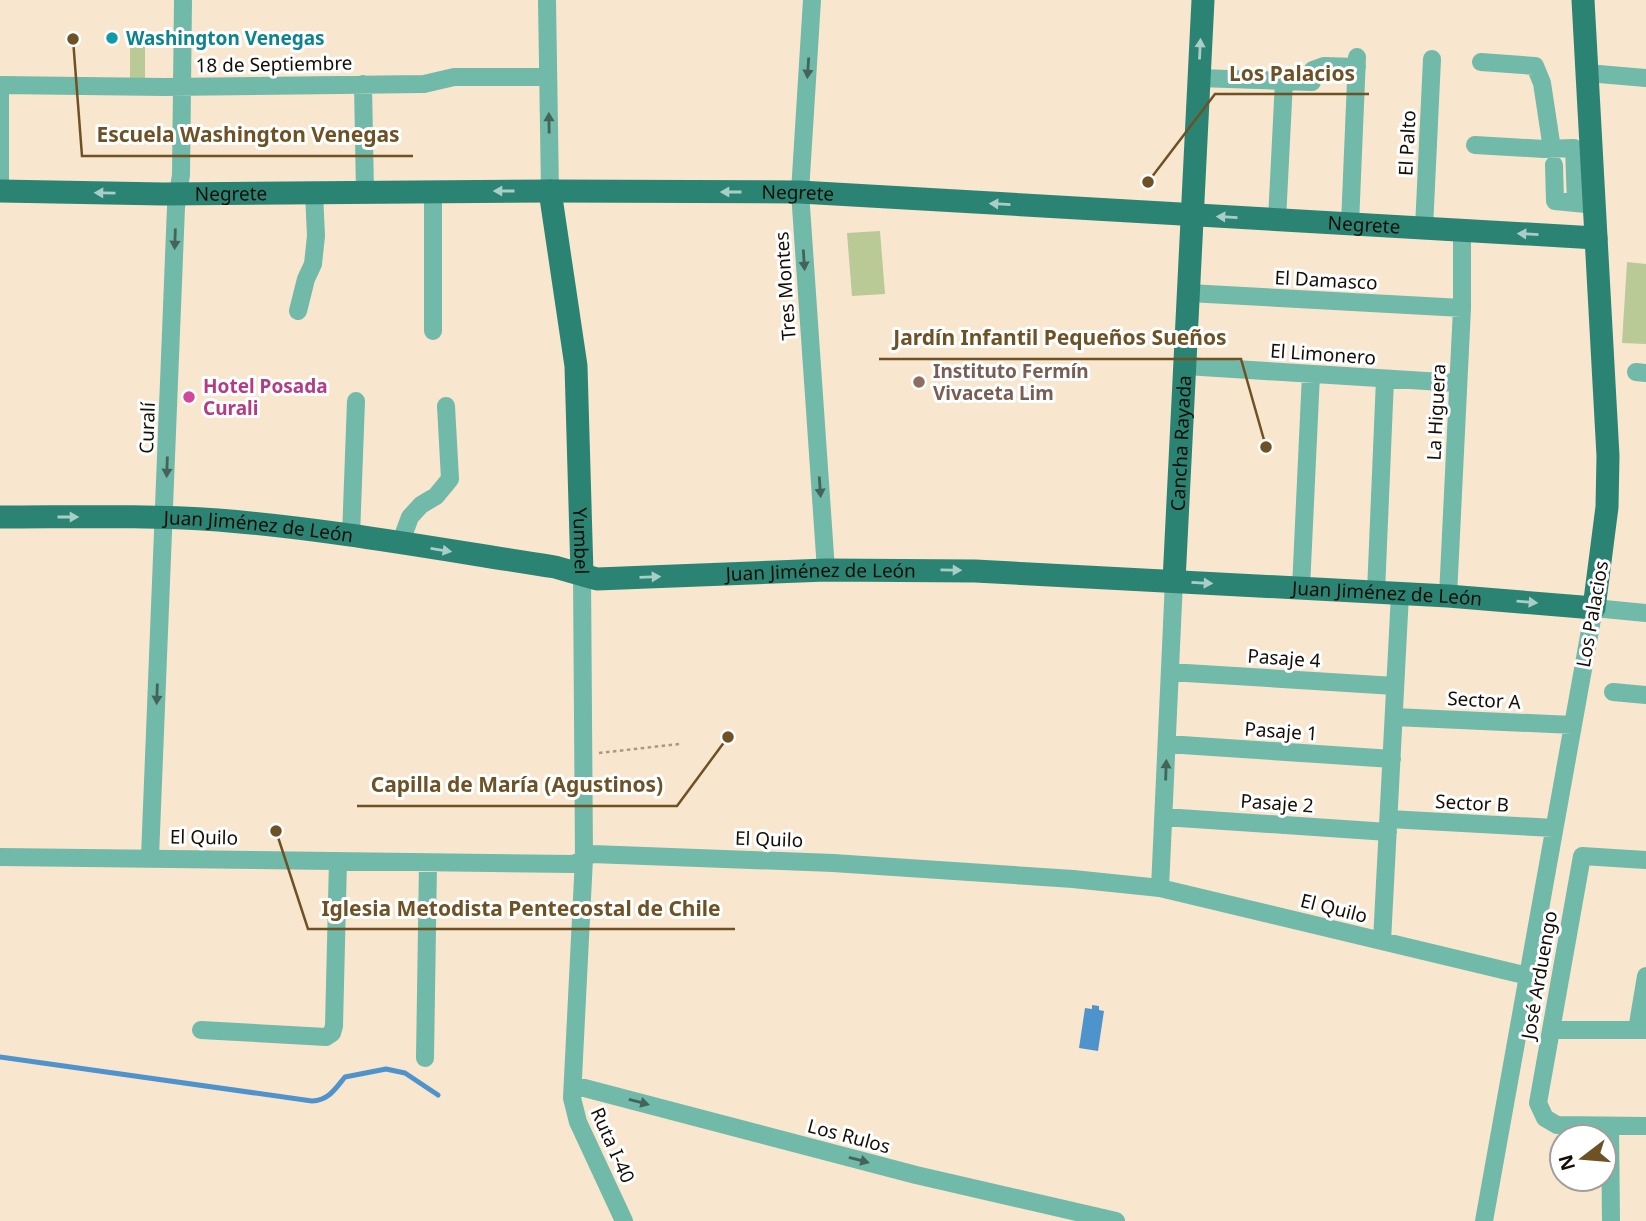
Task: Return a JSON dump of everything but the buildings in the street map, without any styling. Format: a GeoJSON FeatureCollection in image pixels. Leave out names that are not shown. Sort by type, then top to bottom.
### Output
{"type":"FeatureCollection","features":[{"type":"Feature","properties":{"kind":"main road","name":"Cancha Rayada"},"geometry":{"type":"LineString","coordinates":[[1174,581],[1203,0]]}},
{"type":"Feature","properties":{"kind":"main road","name":"Los Palacios"},"geometry":{"type":"LineString","coordinates":[[1583,0],[1587,74],[1585,204],[1596,238],[1608,456],[1607,507],[1594,608]]}},
{"type":"Feature","properties":{"kind":"main road","name":"Negrete"},"geometry":{"type":"LineString","coordinates":[[0,191],[178,194],[800,192],[1596,238]]}},
{"type":"Feature","properties":{"kind":"main road","name":"Yumbel"},"geometry":{"type":"LineString","coordinates":[[551,191],[576,366],[582,574]]}},
{"type":"Feature","properties":{"kind":"main road","name":"Juan Jiménez de León"},"geometry":{"type":"LineString","coordinates":[[0,517],[165,517],[270,526],[555,567],[597,579],[826,570],[975,571],[1448,596],[1594,608]]}},
{"type":"Feature","properties":{"kind":"street","name":"Curalí"},"geometry":{"type":"LineString","coordinates":[[150,857],[178,194],[181,176],[183,0]]}},
{"type":"Feature","properties":{"kind":"street","name":"Yumbel"},"geometry":{"type":"LineString","coordinates":[[547,0],[551,191]]}},
{"type":"Feature","properties":{"kind":"street","name":"Tres Montes"},"geometry":{"type":"LineString","coordinates":[[812,0],[800,192],[826,570]]}},
{"type":"Feature","properties":{"kind":"street","name":"El Palto"},"geometry":{"type":"LineString","coordinates":[[1424,228],[1432,59]]}},
{"type":"Feature","properties":{"kind":"street"},"geometry":{"type":"LineString","coordinates":[[1199,78],[1312,82],[1313,70],[1357,62],[1350,224]]}},
{"type":"Feature","properties":{"kind":"street"},"geometry":{"type":"LineString","coordinates":[[1475,145],[1553,157],[1574,148],[1585,204],[1555,201],[1553,157],[1542,83],[1535,66],[1481,62]]}},
{"type":"Feature","properties":{"kind":"street"},"geometry":{"type":"LineString","coordinates":[[1587,74],[1646,78]]}},
{"type":"Feature","properties":{"kind":"street","name":"18 de Septiembre"},"geometry":{"type":"LineString","coordinates":[[0,85],[425,84],[454,77],[548,78]]}},
{"type":"Feature","properties":{"kind":"street"},"geometry":{"type":"LineString","coordinates":[[1277,220],[1284,81]]}},
{"type":"Feature","properties":{"kind":"street"},"geometry":{"type":"LineString","coordinates":[[363,84],[365,193]]}},
{"type":"Feature","properties":{"kind":"street"},"geometry":{"type":"LineString","coordinates":[[0,85],[0,191]]}},
{"type":"Feature","properties":{"kind":"street"},"geometry":{"type":"LineString","coordinates":[[433,192],[433,331]]}},
{"type":"Feature","properties":{"kind":"street"},"geometry":{"type":"LineString","coordinates":[[298,311],[306,279],[313,264],[316,236],[314,193]]}},
{"type":"Feature","properties":{"kind":"street","name":"La Higuera"},"geometry":{"type":"LineString","coordinates":[[1448,596],[1462,308],[1462,230]]}},
{"type":"Feature","properties":{"kind":"street","name":"El Damasco"},"geometry":{"type":"LineString","coordinates":[[1189,293],[1462,308]]}},
{"type":"Feature","properties":{"kind":"street","name":"El Limonero"},"geometry":{"type":"LineString","coordinates":[[1186,366],[1458,383]]}},
{"type":"Feature","properties":{"kind":"street"},"geometry":{"type":"LineString","coordinates":[[1301,589],[1311,374]]}},
{"type":"Feature","properties":{"kind":"street"},"geometry":{"type":"LineString","coordinates":[[1376,592],[1385,379]]}},
{"type":"Feature","properties":{"kind":"street"},"geometry":{"type":"LineString","coordinates":[[351,536],[356,401]]}},
{"type":"Feature","properties":{"kind":"street"},"geometry":{"type":"LineString","coordinates":[[400,544],[411,517],[421,505],[436,496],[450,478],[446,406]]}},
{"type":"Feature","properties":{"kind":"street","name":"Yumbel"},"geometry":{"type":"LineString","coordinates":[[573,1084],[584,858],[582,574]]}},
{"type":"Feature","properties":{"kind":"street","name":"Cancha Rayada"},"geometry":{"type":"LineString","coordinates":[[1160,887],[1174,581]]}},
{"type":"Feature","properties":{"kind":"street"},"geometry":{"type":"LineString","coordinates":[[1382,941],[1400,594]]}},
{"type":"Feature","properties":{"kind":"street","name":"Juan Jiménez de León"},"geometry":{"type":"LineString","coordinates":[[1594,608],[1646,613]]}},
{"type":"Feature","properties":{"kind":"street","name":"Los Palacios"},"geometry":{"type":"LineString","coordinates":[[1484,1221],[1594,608]]}},
{"type":"Feature","properties":{"kind":"street","name":"Pasaje 4"},"geometry":{"type":"LineString","coordinates":[[1170,672],[1395,686]]}},
{"type":"Feature","properties":{"kind":"street"},"geometry":{"type":"LineString","coordinates":[[1613,692],[1646,695]]}},
{"type":"Feature","properties":{"kind":"street","name":"Sector A"},"geometry":{"type":"LineString","coordinates":[[1394,717],[1573,726]]}},
{"type":"Feature","properties":{"kind":"street","name":"Pasaje 1"},"geometry":{"type":"LineString","coordinates":[[1167,744],[1392,759]]}},
{"type":"Feature","properties":{"kind":"street","name":"Pasaje 2"},"geometry":{"type":"LineString","coordinates":[[1164,817],[1388,825]]}},
{"type":"Feature","properties":{"kind":"street","name":"Sector B"},"geometry":{"type":"LineString","coordinates":[[1388,825],[1553,828]]}},
{"type":"Feature","properties":{"kind":"street","name":"El Quilo"},"geometry":{"type":"LineString","coordinates":[[0,857],[574,863],[592,854],[833,863],[1073,879],[1160,887],[1528,976]]}},
{"type":"Feature","properties":{"kind":"street","name":"José Arduengo"},"geometry":{"type":"LineString","coordinates":[[1551,1123],[1540,1111],[1538,1102],[1582,856],[1646,860]]}},
{"type":"Feature","properties":{"kind":"street"},"geometry":{"type":"LineString","coordinates":[[201,1030],[326,1037],[332,1033],[338,861]]}},
{"type":"Feature","properties":{"kind":"street"},"geometry":{"type":"LineString","coordinates":[[425,1058],[428,863]]}},
{"type":"Feature","properties":{"kind":"street"},"geometry":{"type":"LineString","coordinates":[[1551,1030],[1642,1030],[1646,976]]}},
{"type":"Feature","properties":{"kind":"street","name":"Ruta I-40"},"geometry":{"type":"LineString","coordinates":[[573,1084],[572,1098],[578,1122],[624,1221]]}},
{"type":"Feature","properties":{"kind":"street","name":"Los Rulos"},"geometry":{"type":"LineString","coordinates":[[573,1084],[916,1175],[1116,1221]]}},
{"type":"Feature","properties":{"kind":"street"},"geometry":{"type":"LineString","coordinates":[[1618,1126],[1646,1126]]}},
{"type":"Feature","properties":{"kind":"street"},"geometry":{"type":"LineString","coordinates":[[1612,1193],[1612,1221]]}},
{"type":"Feature","properties":{"kind":"path"},"geometry":{"type":"LineString","coordinates":[[585,754],[679,744]]}},
{"type":"Feature","properties":{"kind":"green space"},"geometry":{"type":"Polygon","coordinates":[[[130,36],[145,36],[145,78],[130,78],[130,36]]]}},
{"type":"Feature","properties":{"kind":"green space"},"geometry":{"type":"Polygon","coordinates":[[[880,231],[885,294],[852,296],[847,233],[880,231]]]}},
{"type":"Feature","properties":{"kind":"green space"},"geometry":{"type":"Polygon","coordinates":[[[1627,262],[1646,264],[1646,344],[1622,343],[1627,262]]]}},
{"type":"Feature","properties":{"kind":"water"},"geometry":{"type":"Polygon","coordinates":[[[1092,1005],[1099,1006],[1099,1010],[1104,1011],[1098,1051],[1079,1048],[1085,1008],[1092,1009],[1092,1005]]]}},
{"type":"Feature","properties":{"kind":"waterway"},"geometry":{"type":"LineString","coordinates":[[0,1057],[312,1101],[327,1096],[345,1077],[386,1069],[405,1073],[438,1095]]}},
{"type":"Feature","properties":{"kind":"place","name":"Washington Venegas"},"geometry":{"type":"Point","coordinates":[112,38]}},
{"type":"Feature","properties":{"kind":"place","name":"Escuela Washington Venegas"},"geometry":{"type":"Point","coordinates":[73,39]}},
{"type":"Feature","properties":{"kind":"place","name":"Los Palacios"},"geometry":{"type":"Point","coordinates":[1148,182]}},
{"type":"Feature","properties":{"kind":"place","name":"Instituto Fermín Vivaceta Lim"},"geometry":{"type":"Point","coordinates":[919,382]}},
{"type":"Feature","properties":{"kind":"place","name":"Hotel Posada Curali"},"geometry":{"type":"Point","coordinates":[189,397]}},
{"type":"Feature","properties":{"kind":"place","name":"Jardín Infantil Pequeños Sueños"},"geometry":{"type":"Point","coordinates":[1266,447]}},
{"type":"Feature","properties":{"kind":"place","name":"Capilla de María (Agustinos)"},"geometry":{"type":"Point","coordinates":[728,737]}},
{"type":"Feature","properties":{"kind":"place","name":"Iglesia Metodista Pentecostal de Chile"},"geometry":{"type":"Point","coordinates":[276,831]}}]}
